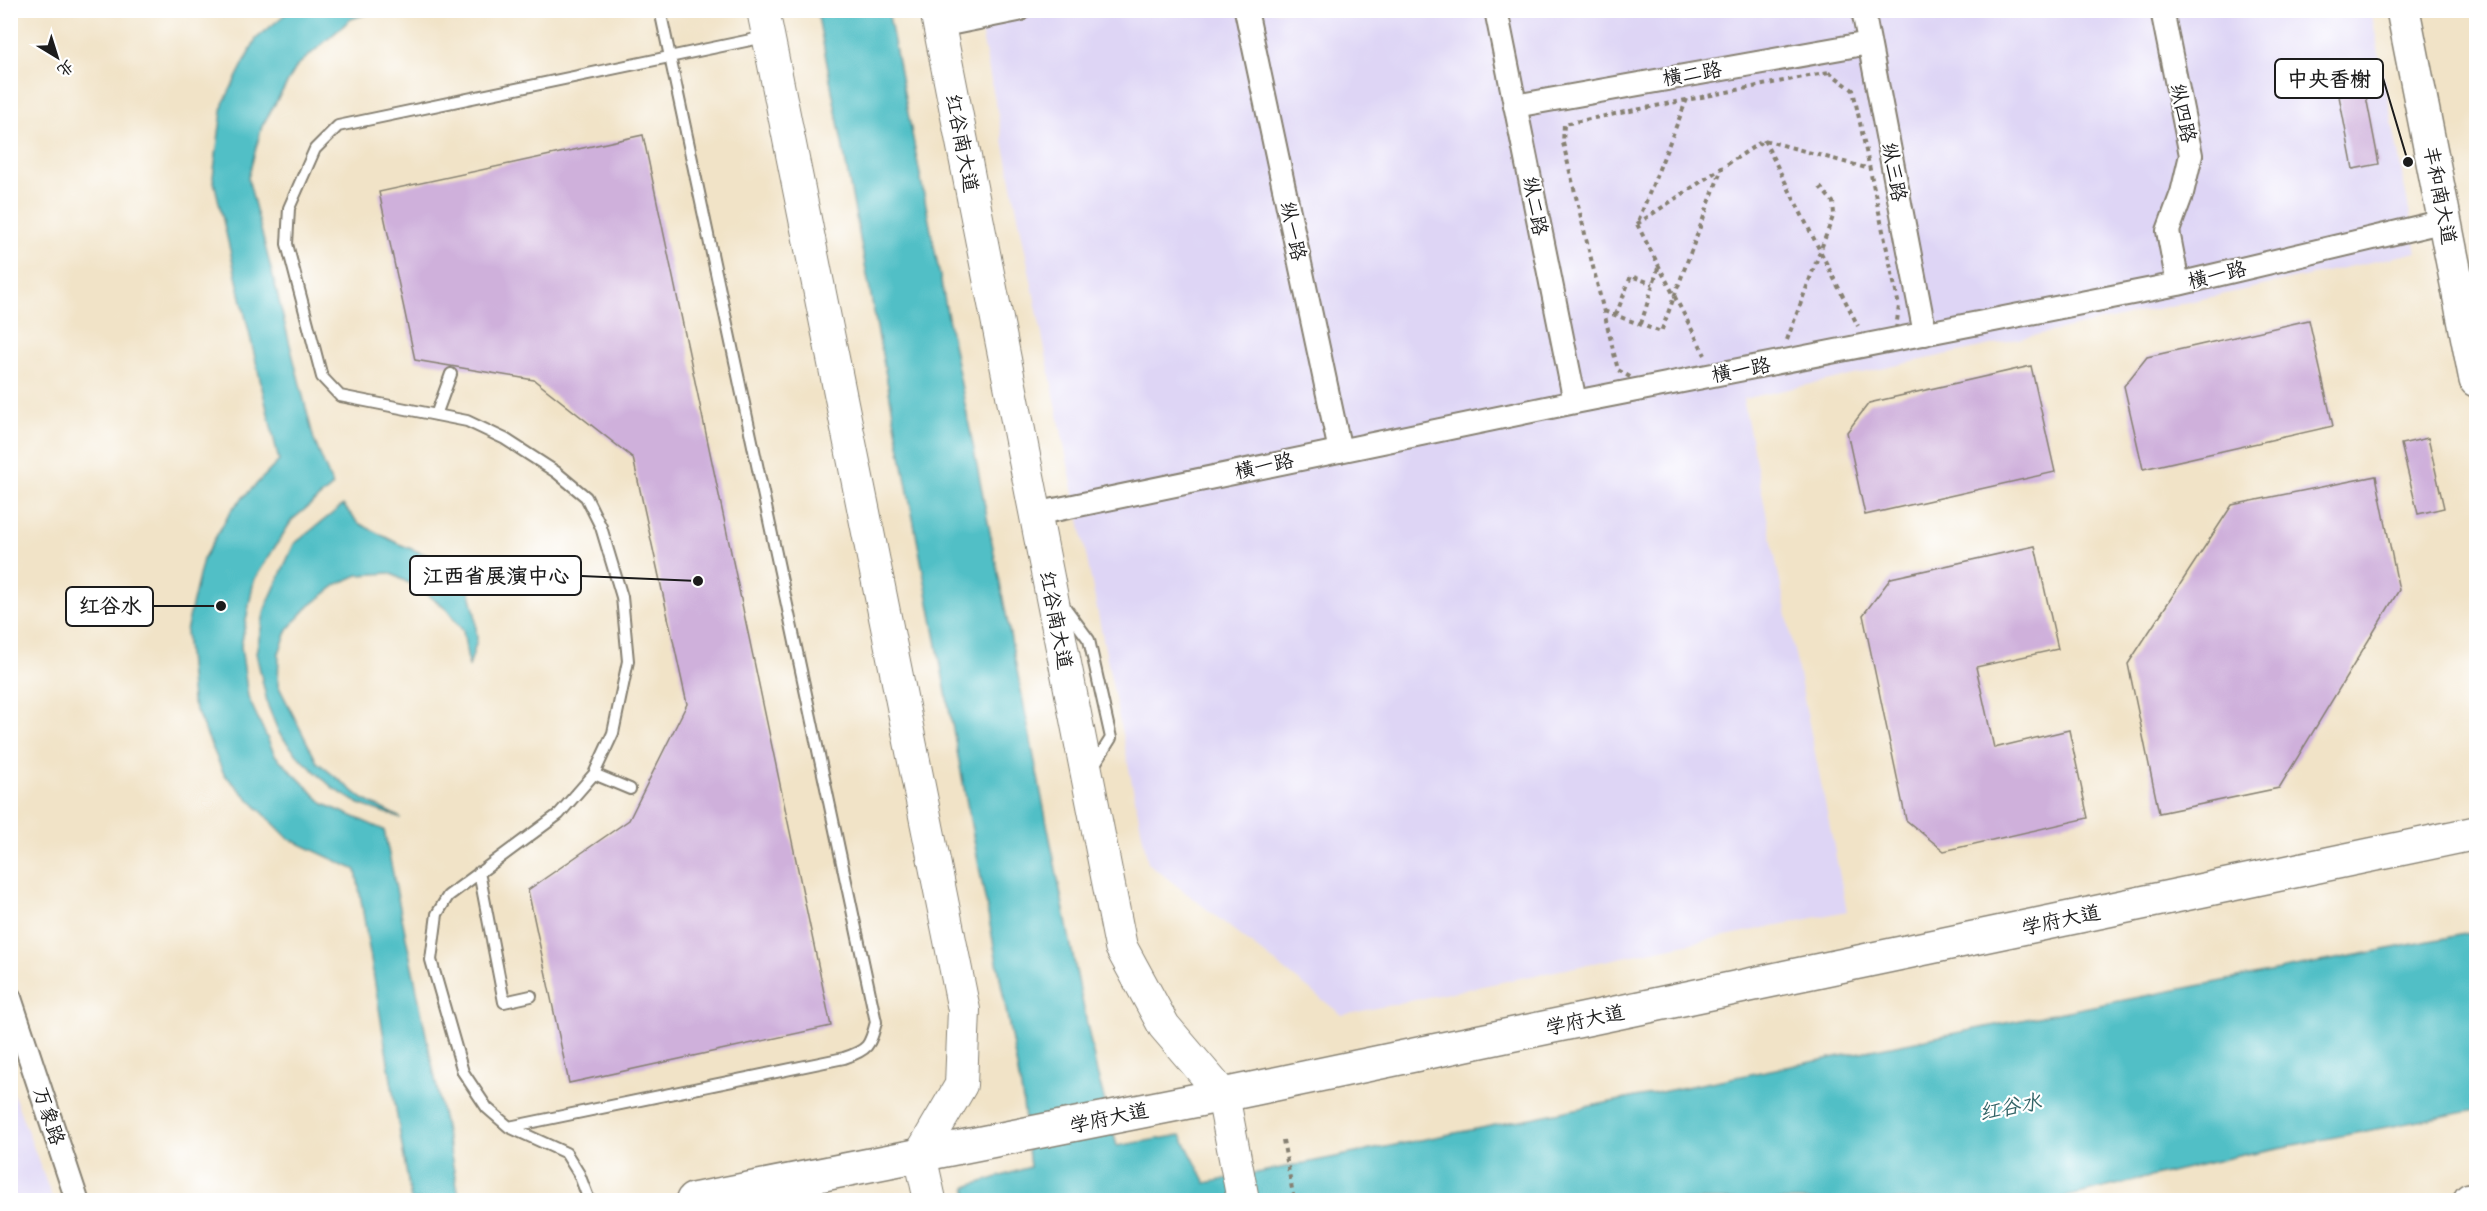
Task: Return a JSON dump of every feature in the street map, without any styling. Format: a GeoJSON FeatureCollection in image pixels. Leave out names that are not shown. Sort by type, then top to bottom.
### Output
{"type":"FeatureCollection","features":[{"type":"Feature","properties":{"kind":"main road","name":"丰和南大道"},"geometry":{"type":"LineString","coordinates":[[2403,10],[2445,221],[2470,330],[2476,380]]}},
{"type":"Feature","properties":{"kind":"main road","name":"红谷南大道"},"geometry":{"type":"LineString","coordinates":[[937,18],[1121,947],[1164,1026],[1223,1095]]}},
{"type":"Feature","properties":{"kind":"main road"},"geometry":{"type":"LineString","coordinates":[[765,23],[964,1010],[961,1085],[920,1155],[930,1200]]}},
{"type":"Feature","properties":{"kind":"main road"},"geometry":{"type":"LineString","coordinates":[[2426,844],[2476,826]]}},
{"type":"Feature","properties":{"kind":"main road","name":"学府大道"},"geometry":{"type":"LineString","coordinates":[[693,1200],[1223,1095],[2476,833]]}},
{"type":"Feature","properties":{"kind":"main road"},"geometry":{"type":"LineString","coordinates":[[1223,1095],[1242,1200]]}},
{"type":"Feature","properties":{"kind":"main road"},"geometry":{"type":"LineString","coordinates":[[2470,1200],[2476,1199]]}},
{"type":"Feature","properties":{"kind":"street"},"geometry":{"type":"LineString","coordinates":[[937,18],[1018,10]]}},
{"type":"Feature","properties":{"kind":"street","name":"纵一路"},"geometry":{"type":"LineString","coordinates":[[1246,10],[1340,451]]}},
{"type":"Feature","properties":{"kind":"street","name":"纵二路"},"geometry":{"type":"LineString","coordinates":[[1496,10],[1575,402]]}},
{"type":"Feature","properties":{"kind":"street","name":"纵三路"},"geometry":{"type":"LineString","coordinates":[[1863,10],[1925,334]]}},
{"type":"Feature","properties":{"kind":"street","name":"纵四路"},"geometry":{"type":"LineString","coordinates":[[2162,10],[2192,155],[2182,193],[2168,231],[2178,284]]}},
{"type":"Feature","properties":{"kind":"street","name":"横二路"},"geometry":{"type":"LineString","coordinates":[[1515,106],[1869,43]]}},
{"type":"Feature","properties":{"kind":"street","name":"横一路"},"geometry":{"type":"LineString","coordinates":[[1035,514],[1868,342],[1925,334],[2178,284],[2445,221]]}},
{"type":"Feature","properties":{"kind":"street","name":"万象路"},"geometry":{"type":"LineString","coordinates":[[10,998],[77,1200]]}},
{"type":"Feature","properties":{"kind":"lane"},"geometry":{"type":"LineString","coordinates":[[509,1127],[844,1058],[861,1053],[871,1042],[876,1022],[660,10]]}},
{"type":"Feature","properties":{"kind":"lane"},"geometry":{"type":"LineString","coordinates":[[589,1200],[579,1174],[566,1153],[509,1127],[487,1108],[463,1072],[431,960],[437,914],[447,896],[559,814],[594,774],[613,733],[628,662],[622,597],[601,527],[586,497],[556,472],[505,439],[467,421],[340,396],[322,377],[287,244],[289,208],[315,149],[338,126],[670,57],[765,23]]}},
{"type":"Feature","properties":{"kind":"lane"},"geometry":{"type":"LineString","coordinates":[[436,415],[451,374]]}},
{"type":"Feature","properties":{"kind":"lane"},"geometry":{"type":"LineString","coordinates":[[594,774],[630,789]]}},
{"type":"Feature","properties":{"kind":"lane"},"geometry":{"type":"LineString","coordinates":[[479,872],[504,1002],[531,996]]}},
{"type":"Feature","properties":{"kind":"path"},"geometry":{"type":"LineString","coordinates":[[1829,72],[1853,90],[1869,169],[1899,306],[1896,329],[1890,334],[1868,342],[1644,385],[1618,370],[1563,143],[1564,124],[1829,72]]}},
{"type":"Feature","properties":{"kind":"path"},"geometry":{"type":"LineString","coordinates":[[1687,99],[1637,224],[1715,373]]}},
{"type":"Feature","properties":{"kind":"path"},"geometry":{"type":"LineString","coordinates":[[1637,224],[1764,140],[1894,175]]}},
{"type":"Feature","properties":{"kind":"path"},"geometry":{"type":"LineString","coordinates":[[1764,140],[1868,342]]}},
{"type":"Feature","properties":{"kind":"path"},"geometry":{"type":"LineString","coordinates":[[1603,310],[1661,332],[1723,167]]}},
{"type":"Feature","properties":{"kind":"path"},"geometry":{"type":"LineString","coordinates":[[1781,357],[1834,214],[1833,202],[1820,187]]}},
{"type":"Feature","properties":{"kind":"path"},"geometry":{"type":"LineString","coordinates":[[1641,324],[1659,267]]}},
{"type":"Feature","properties":{"kind":"path"},"geometry":{"type":"LineString","coordinates":[[1616,315],[1631,276],[1653,284]]}},
{"type":"Feature","properties":{"kind":"path"},"geometry":{"type":"LineString","coordinates":[[1283,1140],[1294,1200]]}},
{"type":"Feature","properties":{"kind":"shaded area"},"geometry":{"type":"Polygon","coordinates":[[[977,11],[2371,11],[2417,252],[1743,399],[1847,911],[1342,1015],[1148,863],[977,11]]]}},
{"type":"Feature","properties":{"kind":"shaded area"},"geometry":{"type":"Polygon","coordinates":[[[11,1087],[53,1200],[11,1200],[11,1087]]]}},
{"type":"Feature","properties":{"kind":"water"},"geometry":{"type":"Polygon","coordinates":[[[289,11],[376,11],[351,19],[297,66],[262,126],[248,178],[314,440],[333,486],[292,520],[254,580],[241,646],[248,697],[275,755],[324,804],[384,830],[460,1200],[411,1200],[356,870],[289,839],[224,774],[192,701],[186,631],[203,559],[232,509],[279,461],[213,177],[223,104],[256,39],[289,11]]]}},
{"type":"Feature","properties":{"kind":"water","name":"红谷水"},"geometry":{"type":"Polygon","coordinates":[[[817,11],[888,11],[1069,936],[1097,1073],[1117,1146],[1181,1135],[1206,1183],[2006,1023],[2476,932],[2476,1110],[2242,1155],[2053,1200],[969,1200],[966,1187],[1030,1167],[1022,1094],[817,11]]]}},
{"type":"Feature","properties":{"kind":"water"},"geometry":{"type":"Polygon","coordinates":[[[343,505],[358,523],[399,544],[434,558],[469,589],[475,613],[477,640],[469,667],[463,631],[447,610],[422,590],[390,573],[358,575],[338,584],[308,607],[288,629],[279,653],[278,685],[317,762],[363,799],[401,818],[361,805],[334,789],[298,756],[279,733],[268,706],[256,653],[265,609],[294,544],[343,505]]]}},
{"type":"Feature","properties":{"kind":"building"},"geometry":{"type":"Polygon","coordinates":[[[2365,91],[2379,164],[2353,169],[2339,96],[2365,91]]]}},
{"type":"Feature","properties":{"kind":"building"},"geometry":{"type":"Polygon","coordinates":[[[643,135],[831,1026],[569,1083],[528,890],[629,820],[687,704],[633,458],[534,380],[415,360],[379,192],[643,135]]]}},
{"type":"Feature","properties":{"kind":"building"},"geometry":{"type":"Polygon","coordinates":[[[2309,320],[2333,426],[2143,469],[2124,386],[2147,357],[2309,320]]]}},
{"type":"Feature","properties":{"kind":"building"},"geometry":{"type":"Polygon","coordinates":[[[2031,366],[2055,472],[1865,515],[1847,432],[1869,403],[2031,366]]]}},
{"type":"Feature","properties":{"kind":"building"},"geometry":{"type":"Polygon","coordinates":[[[2428,438],[2444,508],[2418,514],[2401,444],[2428,438]]]}},
{"type":"Feature","properties":{"kind":"building"},"geometry":{"type":"Polygon","coordinates":[[[2376,476],[2399,590],[2279,788],[2159,813],[2128,664],[2232,505],[2376,476]]]}},
{"type":"Feature","properties":{"kind":"building"},"geometry":{"type":"Polygon","coordinates":[[[2035,546],[2058,649],[1976,667],[1994,748],[2069,730],[2088,818],[1944,851],[1906,820],[1863,615],[1891,578],[2035,546]]]}},
{"type":"Feature","properties":{"kind":"place","name":"中央香榭"},"geometry":{"type":"Point","coordinates":[2408,162]}},
{"type":"Feature","properties":{"kind":"place","name":"江西省展演中心"},"geometry":{"type":"Point","coordinates":[698,581]}},
{"type":"Feature","properties":{"kind":"place","name":"红谷水"},"geometry":{"type":"Point","coordinates":[221,606]}}]}
